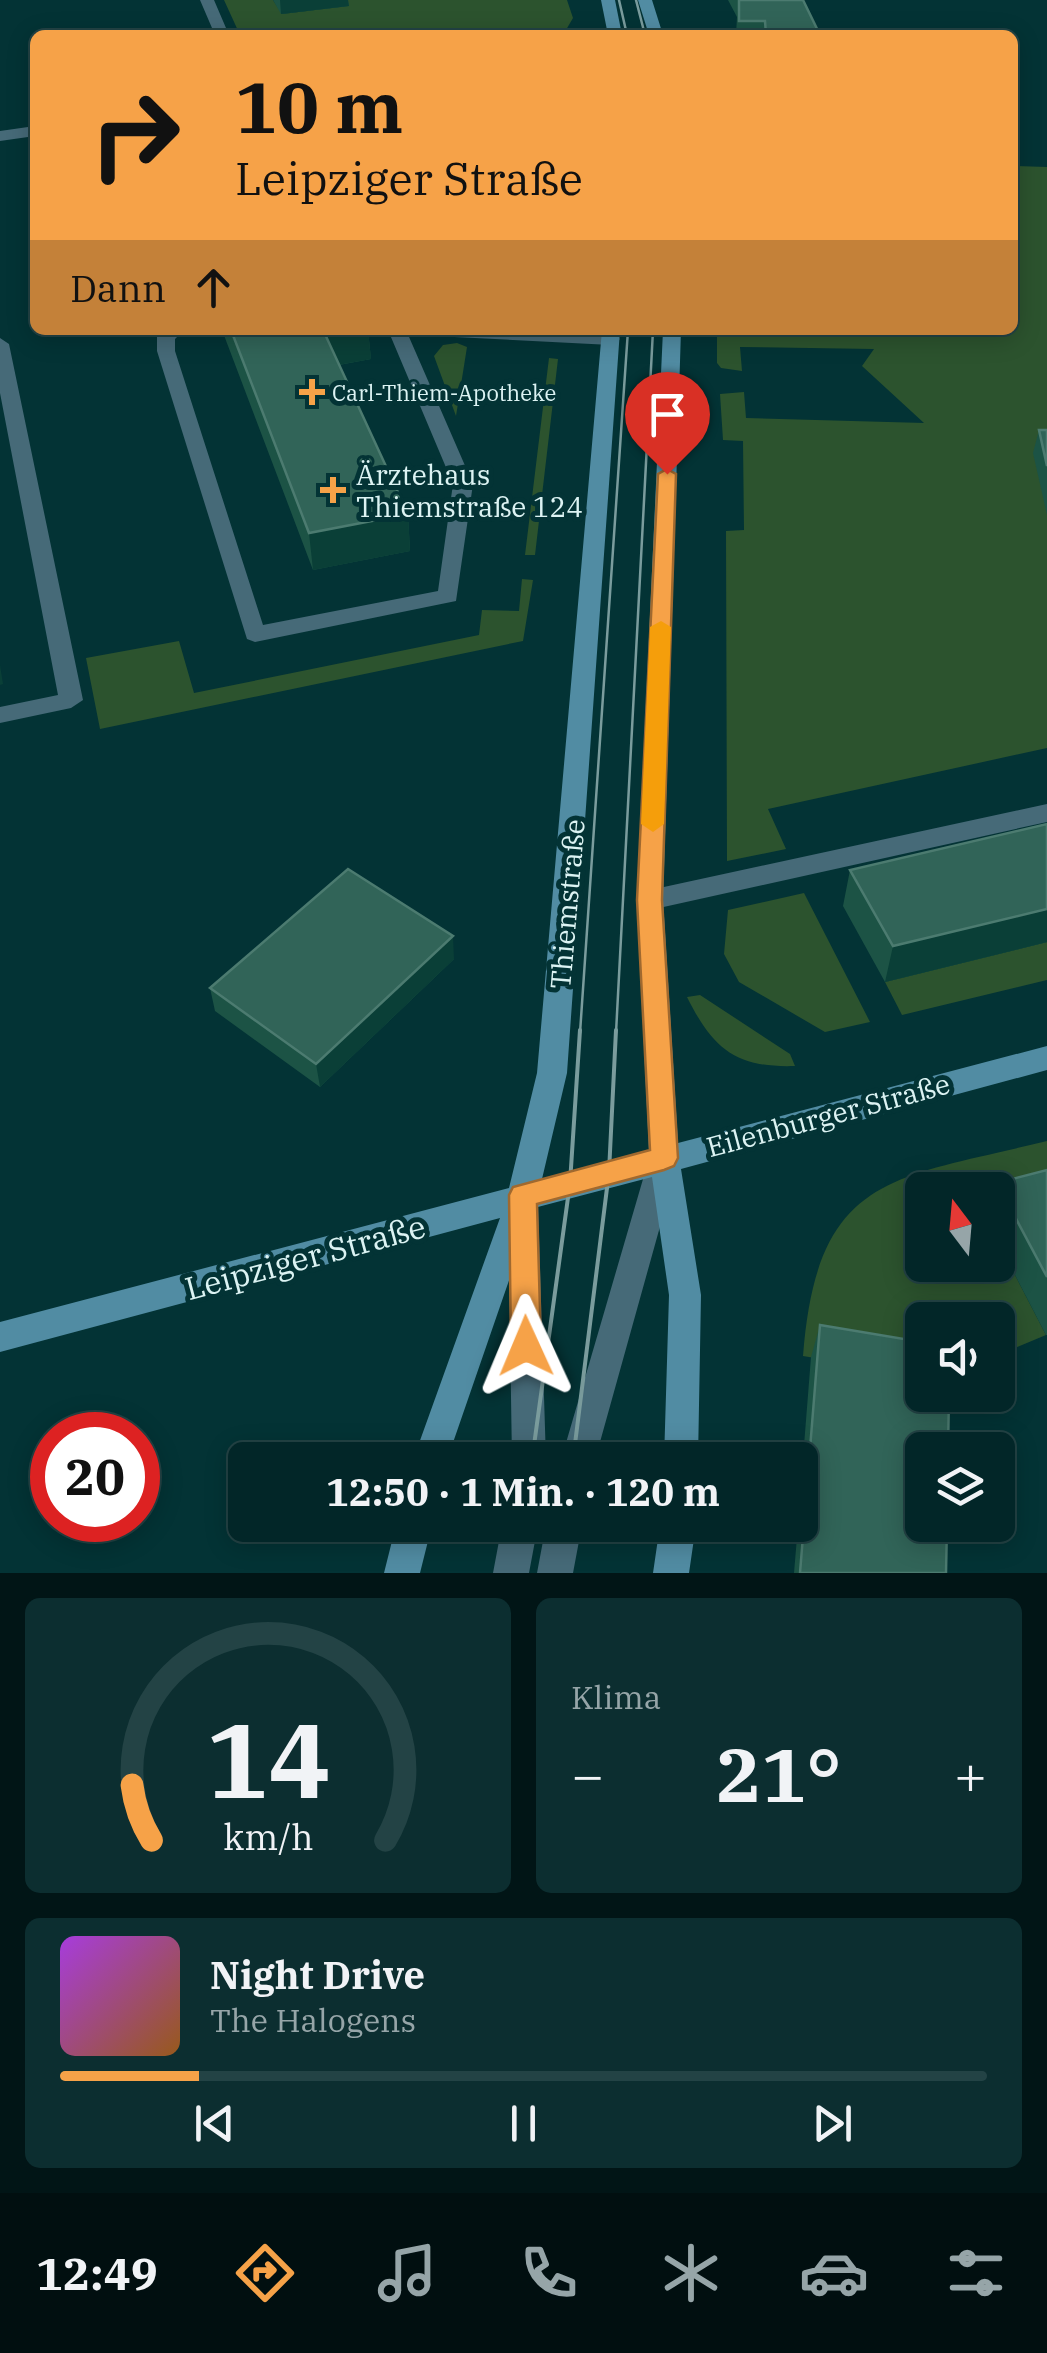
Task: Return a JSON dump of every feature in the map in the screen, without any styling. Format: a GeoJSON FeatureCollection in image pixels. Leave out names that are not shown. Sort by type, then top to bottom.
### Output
{"type":"FeatureCollection","features":[{"type":"Feature","properties":{"kind":"main road"},"geometry":{"type":"LineString","coordinates":[[608,0],[614,30]]}},
{"type":"Feature","properties":{"kind":"main road"},"geometry":{"type":"LineString","coordinates":[[645,0],[654,30]]}},
{"type":"Feature","properties":{"kind":"main road","name":"Thiemstraße"},"geometry":{"type":"LineString","coordinates":[[436,1442],[522,1195],[552,1073],[611,335]]}},
{"type":"Feature","properties":{"kind":"main road"},"geometry":{"type":"LineString","coordinates":[[672,335],[650,900],[664,1158],[685,1295],[681,1442]]}},
{"type":"Feature","properties":{"kind":"main road","name":"Eilenburger Straße"},"geometry":{"type":"LineString","coordinates":[[610,1172],[1047,1058]]}},
{"type":"Feature","properties":{"kind":"main road","name":"Leipziger Straße"},"geometry":{"type":"LineString","coordinates":[[0,1338],[272,1268],[610,1172]]}},
{"type":"Feature","properties":{"kind":"main road"},"geometry":{"type":"LineString","coordinates":[[402,1573],[410,1542]]}},
{"type":"Feature","properties":{"kind":"main road"},"geometry":{"type":"LineString","coordinates":[[671,1573],[676,1542]]}},
{"type":"Feature","properties":{"kind":"street"},"geometry":{"type":"LineString","coordinates":[[206,0],[220,30]]}},
{"type":"Feature","properties":{"kind":"street"},"geometry":{"type":"LineString","coordinates":[[0,136],[30,132]]}},
{"type":"Feature","properties":{"kind":"street"},"geometry":{"type":"LineString","coordinates":[[169,335],[166,351],[255,634],[448,596],[463,484],[398,335]]}},
{"type":"Feature","properties":{"kind":"street"},"geometry":{"type":"LineString","coordinates":[[461,335],[488,340],[611,335]]}},
{"type":"Feature","properties":{"kind":"street"},"geometry":{"type":"LineString","coordinates":[[0,344],[71,700],[0,714]]}},
{"type":"Feature","properties":{"kind":"street"},"geometry":{"type":"LineString","coordinates":[[650,900],[1047,813]]}},
{"type":"Feature","properties":{"kind":"street"},"geometry":{"type":"LineString","coordinates":[[583,1442],[664,1158]]}},
{"type":"Feature","properties":{"kind":"street"},"geometry":{"type":"LineString","coordinates":[[522,1195],[528,1442]]}},
{"type":"Feature","properties":{"kind":"street"},"geometry":{"type":"LineString","coordinates":[[511,1573],[517,1542]]}},
{"type":"Feature","properties":{"kind":"street"},"geometry":{"type":"LineString","coordinates":[[555,1573],[561,1542]]}},
{"type":"Feature","properties":{"kind":"green space"},"geometry":{"type":"Polygon","coordinates":[[[224,0],[273,0],[282,14],[348,6],[345,0],[567,0],[573,18],[566,30],[238,30],[224,0]]]}},
{"type":"Feature","properties":{"kind":"green space"},"geometry":{"type":"Polygon","coordinates":[[[1018,166],[1047,167],[1047,748],[768,809],[786,849],[727,861],[726,531],[744,530],[743,441],[723,440],[720,394],[744,392],[746,418],[924,423],[862,366],[874,349],[740,347],[742,371],[721,368],[717,363],[717,335],[1018,335],[1018,166]]]}},
{"type":"Feature","properties":{"kind":"green space"},"geometry":{"type":"Polygon","coordinates":[[[457,343],[467,347],[456,416],[434,356],[443,345],[457,343]]]}},
{"type":"Feature","properties":{"kind":"green space"},"geometry":{"type":"Polygon","coordinates":[[[549,358],[558,359],[535,555],[525,555],[549,358]]]}},
{"type":"Feature","properties":{"kind":"green space"},"geometry":{"type":"Polygon","coordinates":[[[522,579],[533,580],[523,641],[100,729],[86,658],[179,641],[194,693],[479,635],[482,610],[519,611],[522,579]]]}},
{"type":"Feature","properties":{"kind":"green space"},"geometry":{"type":"Polygon","coordinates":[[[804,893],[870,1022],[825,1032],[739,982],[724,954],[728,910],[804,893]]]}},
{"type":"Feature","properties":{"kind":"green space"},"geometry":{"type":"Polygon","coordinates":[[[1047,942],[1047,980],[902,1015],[885,982],[1047,942]]]}},
{"type":"Feature","properties":{"kind":"green space"},"geometry":{"type":"Polygon","coordinates":[[[700,995],[790,1054],[795,1066],[757,1063],[729,1052],[707,1030],[687,997],[700,995]]]}},
{"type":"Feature","properties":{"kind":"green space"},"geometry":{"type":"Polygon","coordinates":[[[1047,1141],[1047,1201],[1015,1194],[1015,1172],[923,1172],[1047,1141]]]}},
{"type":"Feature","properties":{"kind":"green space"},"geometry":{"type":"Polygon","coordinates":[[[905,1178],[905,1282],[1015,1282],[1015,1275],[1046,1335],[1015,1348],[1015,1302],[905,1302],[905,1373],[803,1356],[811,1296],[825,1251],[846,1218],[872,1194],[905,1178]]]}},
{"type":"Feature","properties":{"kind":"building"},"geometry":{"type":"Polygon","coordinates":[[[739,0],[803,0],[818,30],[766,30],[765,21],[739,21],[739,0]]]}},
{"type":"Feature","properties":{"kind":"building","name":"Ärztehaus Thiemstraße 124"},"geometry":{"type":"Polygon","coordinates":[[[233,335],[325,335],[408,514],[309,533],[233,335]]]}},
{"type":"Feature","properties":{"kind":"building"},"geometry":{"type":"Polygon","coordinates":[[[1039,430],[1047,430],[1047,466],[1039,430]]]}},
{"type":"Feature","properties":{"kind":"building"},"geometry":{"type":"Polygon","coordinates":[[[1047,824],[1047,909],[893,946],[850,870],[1047,824]]]}},
{"type":"Feature","properties":{"kind":"building"},"geometry":{"type":"Polygon","coordinates":[[[348,869],[453,936],[316,1064],[210,988],[348,869]]]}},
{"type":"Feature","properties":{"kind":"building"},"geometry":{"type":"Polygon","coordinates":[[[1047,1170],[1047,1277],[1015,1217],[1015,1178],[1047,1170]]]}},
{"type":"Feature","properties":{"kind":"building"},"geometry":{"type":"Polygon","coordinates":[[[820,1325],[905,1339],[905,1412],[949,1412],[948,1432],[905,1432],[905,1542],[947,1542],[946,1573],[800,1573],[802,1542],[818,1542],[818,1442],[811,1442],[820,1325]]]}},
{"type":"Feature","properties":{"kind":"tram line"},"geometry":{"type":"LineString","coordinates":[[619,0],[626,30]]}},
{"type":"Feature","properties":{"kind":"tram line"},"geometry":{"type":"LineString","coordinates":[[636,0],[644,30]]}},
{"type":"Feature","properties":{"kind":"tram line"},"geometry":{"type":"LineString","coordinates":[[580,1033],[628,335]]}},
{"type":"Feature","properties":{"kind":"tram line"},"geometry":{"type":"LineString","coordinates":[[616,1033],[653,335]]}},
{"type":"Feature","properties":{"kind":"tram line"},"geometry":{"type":"LineString","coordinates":[[534,1442],[570,1183],[580,1030]]}},
{"type":"Feature","properties":{"kind":"tram line"},"geometry":{"type":"LineString","coordinates":[[575,1442],[609,1172],[616,1030]]}},
{"type":"Feature","properties":{"kind":"slow traffic"},"geometry":{"type":"LineString","coordinates":[[653,824],[661,627]]}},
{"type":"Feature","properties":{"kind":"place","name":"Carl-Thiem-Apotheke"},"geometry":{"type":"Point","coordinates":[312,392]}},
{"type":"Feature","properties":{"kind":"place","name":"Ärztehaus Thiemstraße 124"},"geometry":{"type":"Point","coordinates":[333,490]}},
{"type":"Feature","properties":{"kind":"route"},"geometry":{"type":"LineString","coordinates":[[526,1346],[522,1195],[664,1158],[650,900],[667,474]]}}]}
